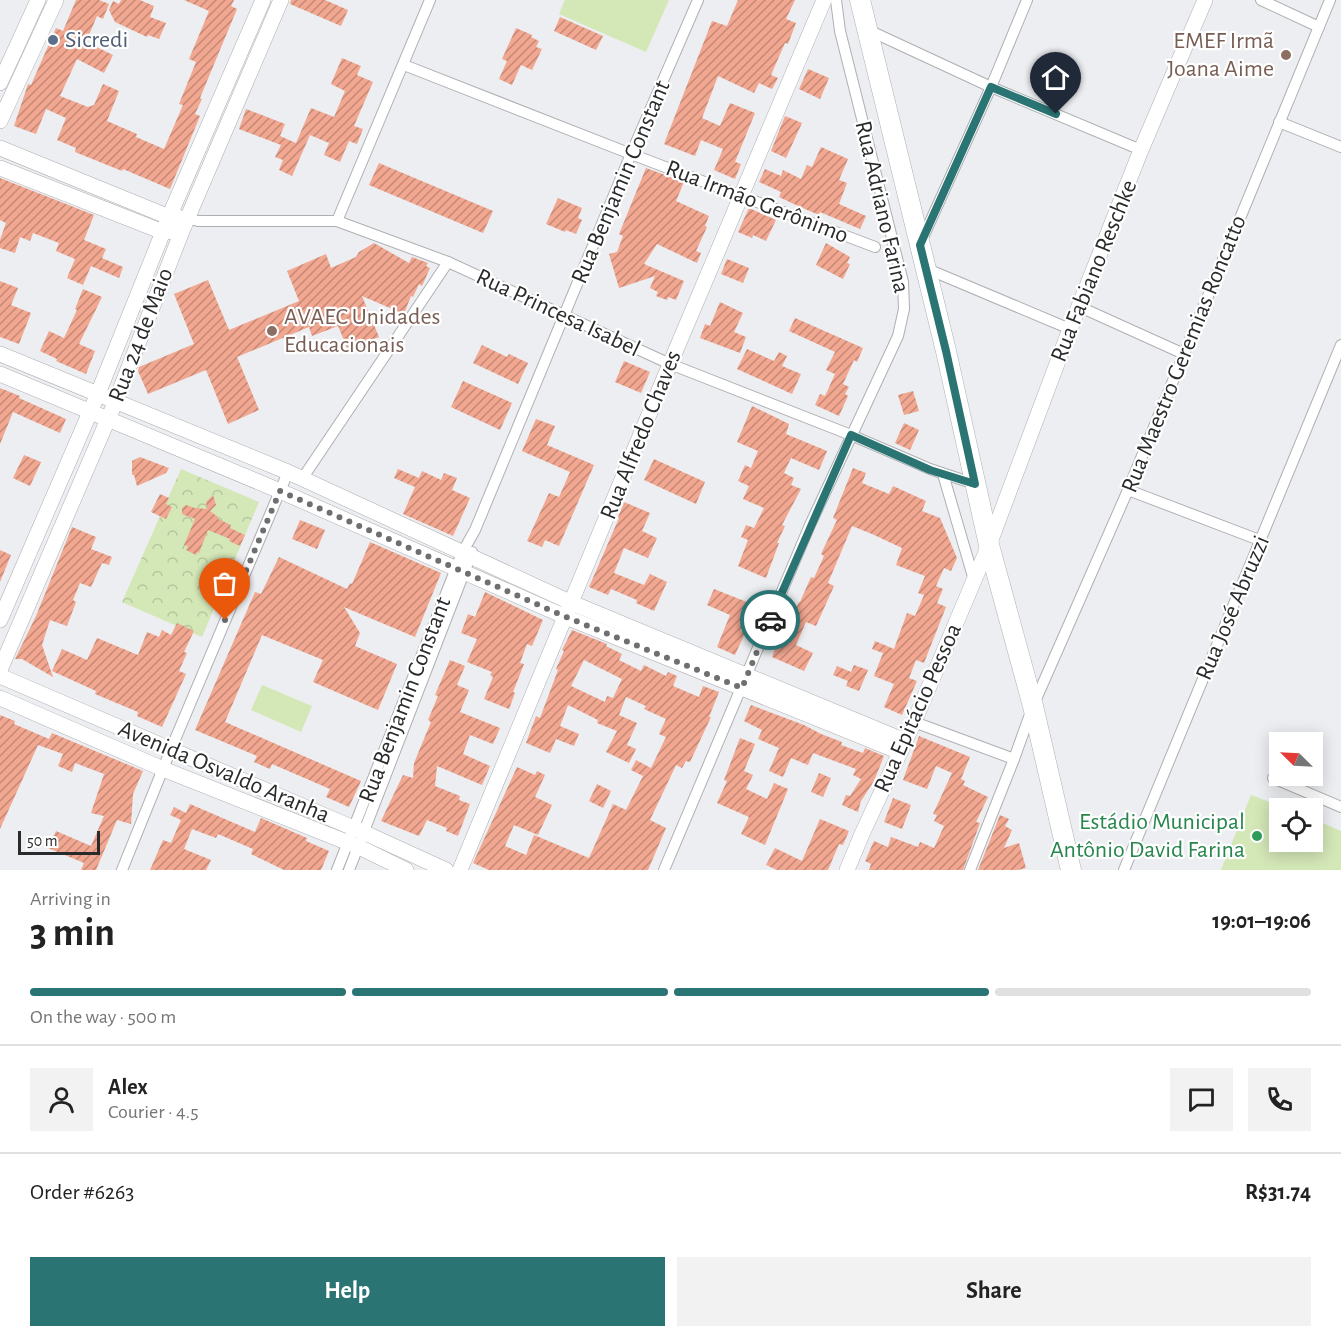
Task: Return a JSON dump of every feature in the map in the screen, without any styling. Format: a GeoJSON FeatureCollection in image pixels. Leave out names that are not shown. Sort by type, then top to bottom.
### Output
{"type":"FeatureCollection","features":[{"type":"Feature","properties":{"kind":"highway"},"geometry":{"type":"LineString","coordinates":[[860,0],[946,351],[989,545],[1033,706],[1071,870]]}},
{"type":"Feature","properties":{"kind":"street"},"geometry":{"type":"LineString","coordinates":[[0,83],[38,0]]}},
{"type":"Feature","properties":{"kind":"street"},"geometry":{"type":"LineString","coordinates":[[0,121],[56,0]]}},
{"type":"Feature","properties":{"kind":"street","name":"Rua 24 de Maio"},"geometry":{"type":"LineString","coordinates":[[0,620],[97,396],[169,217],[263,0]]}},
{"type":"Feature","properties":{"kind":"street","name":"Rua 24 de Maio"},"geometry":{"type":"LineString","coordinates":[[0,670],[115,403],[281,0]]}},
{"type":"Feature","properties":{"kind":"street"},"geometry":{"type":"LineString","coordinates":[[337,221],[430,0]]}},
{"type":"Feature","properties":{"kind":"street","name":"Rua Benjamin Constant"},"geometry":{"type":"LineString","coordinates":[[337,870],[354,845],[475,530],[631,154],[698,0]]}},
{"type":"Feature","properties":{"kind":"street","name":"Rua Alfredo Chaves"},"geometry":{"type":"LineString","coordinates":[[460,870],[740,195],[824,0]]}},
{"type":"Feature","properties":{"kind":"street","name":"Rua Adriano Farina"},"geometry":{"type":"LineString","coordinates":[[664,870],[810,525],[898,336],[904,309],[903,282],[840,31],[836,0]]}},
{"type":"Feature","properties":{"kind":"street"},"geometry":{"type":"LineString","coordinates":[[920,245],[991,87],[1027,0]]}},
{"type":"Feature","properties":{"kind":"street","name":"Rua Fabiano Reschke"},"geometry":{"type":"LineString","coordinates":[[989,545],[1070,329],[1205,0]]}},
{"type":"Feature","properties":{"kind":"street"},"geometry":{"type":"LineString","coordinates":[[1261,0],[1319,27]]}},
{"type":"Feature","properties":{"kind":"street","name":"Rua Maestro Geremias Roncatto"},"geometry":{"type":"LineString","coordinates":[[970,870],[1033,706],[1128,490],[1330,0]]}},
{"type":"Feature","properties":{"kind":"street"},"geometry":{"type":"LineString","coordinates":[[866,29],[991,87],[1142,150]]}},
{"type":"Feature","properties":{"kind":"street","name":"Rua Irmão Gerônimo"},"geometry":{"type":"LineString","coordinates":[[404,64],[875,247]]}},
{"type":"Feature","properties":{"kind":"street"},"geometry":{"type":"LineString","coordinates":[[1279,122],[1341,147]]}},
{"type":"Feature","properties":{"kind":"street"},"geometry":{"type":"LineString","coordinates":[[0,148],[189,223]]}},
{"type":"Feature","properties":{"kind":"street"},"geometry":{"type":"LineString","coordinates":[[0,168],[164,232],[189,223]]}},
{"type":"Feature","properties":{"kind":"street","name":"Rua Princesa Isabel"},"geometry":{"type":"LineString","coordinates":[[189,223],[337,221],[448,262],[670,364],[943,474],[975,484]]}},
{"type":"Feature","properties":{"kind":"street"},"geometry":{"type":"LineString","coordinates":[[122,870],[280,491],[295,475],[448,262]]}},
{"type":"Feature","properties":{"kind":"street"},"geometry":{"type":"LineString","coordinates":[[925,268],[1070,329]]}},
{"type":"Feature","properties":{"kind":"street"},"geometry":{"type":"LineString","coordinates":[[1080,307],[1184,354]]}},
{"type":"Feature","properties":{"kind":"street","name":"Rua José Abruzzi"},"geometry":{"type":"LineString","coordinates":[[1124,870],[1262,541],[1341,345]]}},
{"type":"Feature","properties":{"kind":"street"},"geometry":{"type":"LineString","coordinates":[[0,354],[97,396],[295,475],[467,555],[569,610]]}},
{"type":"Feature","properties":{"kind":"street"},"geometry":{"type":"LineString","coordinates":[[0,374],[280,491],[460,572],[569,610],[903,746]]}},
{"type":"Feature","properties":{"kind":"street"},"geometry":{"type":"LineString","coordinates":[[943,474],[974,580]]}},
{"type":"Feature","properties":{"kind":"street"},"geometry":{"type":"LineString","coordinates":[[1128,490],[1262,541]]}},
{"type":"Feature","properties":{"kind":"street","name":"Rua Epitácio Pessoa"},"geometry":{"type":"LineString","coordinates":[[847,870],[914,722],[989,545]]}},
{"type":"Feature","properties":{"kind":"street","name":"Avenida Osvaldo Aranha"},"geometry":{"type":"LineString","coordinates":[[0,676],[360,830],[446,870]]}},
{"type":"Feature","properties":{"kind":"street","name":"Avenida Osvaldo Aranha"},"geometry":{"type":"LineString","coordinates":[[0,698],[163,769],[354,845],[406,870]]}},
{"type":"Feature","properties":{"kind":"street"},"geometry":{"type":"LineString","coordinates":[[914,722],[1014,759]]}},
{"type":"Feature","properties":{"kind":"street"},"geometry":{"type":"LineString","coordinates":[[1292,786],[1341,807]]}},
{"type":"Feature","properties":{"kind":"street","name":"Rua Benjamin Constant"},"geometry":{"type":"LineString","coordinates":[[350,870],[354,845]]}},
{"type":"Feature","properties":{"kind":"green space"},"geometry":{"type":"Polygon","coordinates":[[[565,0],[669,0],[646,52],[559,14],[565,0]]]}},
{"type":"Feature","properties":{"kind":"green space"},"geometry":{"type":"Polygon","coordinates":[[[181,469],[259,502],[202,637],[122,602],[181,469]]]}},
{"type":"Feature","properties":{"kind":"green space"},"geometry":{"type":"Polygon","coordinates":[[[262,685],[312,706],[301,732],[251,710],[262,685]]]}},
{"type":"Feature","properties":{"kind":"green space","name":"Estádio Municipal Antônio David Farina"},"geometry":{"type":"Polygon","coordinates":[[[1251,795],[1269,802],[1269,852],[1323,852],[1323,823],[1341,831],[1341,870],[1221,870],[1251,795]]]}},
{"type":"Feature","properties":{"kind":"building"},"geometry":{"type":"Polygon","coordinates":[[[76,0],[99,0],[109,4],[103,19],[97,16],[86,42],[113,55],[104,73],[77,59],[60,96],[88,107],[94,105],[103,84],[119,91],[107,121],[164,149],[183,105],[179,104],[196,62],[189,59],[209,11],[184,0],[234,0],[231,6],[237,9],[200,98],[202,99],[195,114],[200,116],[170,189],[75,152],[76,148],[57,140],[66,118],[46,109],[36,134],[14,126],[28,84],[31,85],[56,28],[63,31],[76,0]]]}},
{"type":"Feature","properties":{"kind":"building"},"geometry":{"type":"Polygon","coordinates":[[[121,0],[140,0],[154,6],[150,17],[166,23],[159,39],[148,35],[147,37],[115,22],[109,10],[113,1],[119,4],[121,0]]]}},
{"type":"Feature","properties":{"kind":"building"},"geometry":{"type":"Polygon","coordinates":[[[291,0],[325,0],[348,10],[341,26],[290,4],[291,0]]]}},
{"type":"Feature","properties":{"kind":"building"},"geometry":{"type":"Polygon","coordinates":[[[738,0],[795,0],[786,19],[796,23],[788,44],[785,43],[771,75],[778,78],[772,89],[759,83],[754,93],[718,76],[702,118],[720,126],[730,103],[755,113],[735,162],[741,164],[735,179],[714,170],[723,149],[701,140],[695,156],[664,144],[712,21],[727,26],[738,0]]]}},
{"type":"Feature","properties":{"kind":"building"},"geometry":{"type":"Polygon","coordinates":[[[560,17],[603,36],[596,50],[554,31],[560,17]]]}},
{"type":"Feature","properties":{"kind":"building"},"geometry":{"type":"Polygon","coordinates":[[[516,28],[532,35],[531,37],[539,41],[536,47],[542,49],[532,70],[521,65],[512,85],[499,79],[507,61],[502,59],[516,28]]]}},
{"type":"Feature","properties":{"kind":"building"},"geometry":{"type":"Polygon","coordinates":[[[342,58],[361,66],[357,75],[373,82],[354,126],[363,129],[357,144],[349,141],[340,162],[324,155],[329,143],[310,135],[292,176],[279,170],[283,160],[275,157],[281,145],[239,129],[246,109],[285,124],[280,136],[296,143],[311,108],[334,117],[345,91],[331,84],[342,58]]]}},
{"type":"Feature","properties":{"kind":"building"},"geometry":{"type":"Polygon","coordinates":[[[808,69],[829,78],[820,99],[799,89],[808,69]]]}},
{"type":"Feature","properties":{"kind":"building"},"geometry":{"type":"Polygon","coordinates":[[[785,116],[802,123],[786,158],[771,151],[785,116]]]}},
{"type":"Feature","properties":{"kind":"building"},"geometry":{"type":"Polygon","coordinates":[[[821,147],[848,159],[839,180],[847,183],[839,204],[866,216],[860,229],[820,212],[819,215],[796,205],[779,197],[781,192],[759,182],[765,169],[781,176],[783,170],[801,179],[807,165],[812,167],[821,147]]]}},
{"type":"Feature","properties":{"kind":"building"},"geometry":{"type":"Polygon","coordinates":[[[379,163],[493,211],[483,233],[369,185],[379,163]]]}},
{"type":"Feature","properties":{"kind":"building"},"geometry":{"type":"Polygon","coordinates":[[[646,168],[684,182],[676,201],[709,216],[705,226],[707,227],[696,251],[701,253],[697,263],[657,244],[644,264],[684,281],[676,300],[656,296],[658,292],[650,288],[655,276],[619,288],[609,254],[617,252],[623,236],[619,234],[646,168]]]}},
{"type":"Feature","properties":{"kind":"building"},"geometry":{"type":"Polygon","coordinates":[[[0,178],[94,215],[84,240],[106,249],[102,258],[123,267],[119,278],[91,266],[83,285],[67,278],[75,259],[56,251],[59,243],[33,233],[30,241],[20,237],[15,253],[0,248],[0,240],[6,223],[0,220],[0,178]]]}},
{"type":"Feature","properties":{"kind":"building"},"geometry":{"type":"Polygon","coordinates":[[[558,198],[582,208],[578,218],[582,220],[576,234],[546,224],[558,198]]]}},
{"type":"Feature","properties":{"kind":"building"},"geometry":{"type":"Polygon","coordinates":[[[749,208],[776,220],[766,241],[738,232],[749,208]]]}},
{"type":"Feature","properties":{"kind":"building"},"geometry":{"type":"Polygon","coordinates":[[[374,243],[409,263],[412,257],[428,263],[426,266],[430,268],[422,286],[419,284],[413,297],[411,296],[404,314],[362,296],[379,337],[348,350],[338,326],[312,336],[309,327],[237,357],[259,410],[228,424],[206,370],[148,394],[138,371],[139,367],[194,344],[174,294],[208,280],[229,330],[299,301],[287,271],[326,254],[331,268],[356,257],[359,252],[374,243]]]}},
{"type":"Feature","properties":{"kind":"building"},"geometry":{"type":"Polygon","coordinates":[[[826,243],[850,257],[847,263],[850,264],[843,279],[816,265],[826,243]]]}},
{"type":"Feature","properties":{"kind":"building"},"geometry":{"type":"Polygon","coordinates":[[[727,259],[749,268],[743,283],[721,274],[727,259]]]}},
{"type":"Feature","properties":{"kind":"building"},"geometry":{"type":"Polygon","coordinates":[[[0,281],[18,288],[11,305],[31,313],[19,344],[0,337],[0,281]]]}},
{"type":"Feature","properties":{"kind":"building"},"geometry":{"type":"Polygon","coordinates":[[[83,289],[102,297],[79,344],[95,351],[86,374],[40,351],[49,331],[64,338],[77,310],[75,309],[83,289]]]}},
{"type":"Feature","properties":{"kind":"building"},"geometry":{"type":"Polygon","coordinates":[[[720,302],[743,313],[734,332],[746,337],[740,353],[700,338],[705,324],[710,326],[720,302]]]}},
{"type":"Feature","properties":{"kind":"building"},"geometry":{"type":"Polygon","coordinates":[[[795,318],[863,348],[857,362],[854,360],[843,384],[849,387],[845,394],[848,396],[839,416],[815,405],[820,394],[825,396],[835,374],[826,370],[835,352],[789,331],[795,318]]]}},
{"type":"Feature","properties":{"kind":"building"},"geometry":{"type":"Polygon","coordinates":[[[482,345],[507,357],[509,354],[528,363],[518,384],[473,363],[482,345]]]}},
{"type":"Feature","properties":{"kind":"building"},"geometry":{"type":"Polygon","coordinates":[[[747,349],[774,361],[779,352],[787,356],[782,366],[801,374],[792,394],[737,369],[747,349]]]}},
{"type":"Feature","properties":{"kind":"building"},"geometry":{"type":"Polygon","coordinates":[[[624,361],[650,372],[641,393],[615,382],[624,361]]]}},
{"type":"Feature","properties":{"kind":"building"},"geometry":{"type":"Polygon","coordinates":[[[463,381],[512,403],[500,430],[451,407],[463,381]]]}},
{"type":"Feature","properties":{"kind":"building"},"geometry":{"type":"Polygon","coordinates":[[[0,388],[66,419],[60,433],[13,412],[0,444],[0,388]]]}},
{"type":"Feature","properties":{"kind":"building"},"geometry":{"type":"Polygon","coordinates":[[[913,391],[919,411],[904,415],[898,395],[913,391]]]}},
{"type":"Feature","properties":{"kind":"building"},"geometry":{"type":"Polygon","coordinates":[[[752,406],[789,424],[786,434],[827,451],[819,470],[791,458],[784,473],[794,478],[791,485],[801,489],[782,525],[785,526],[766,578],[738,566],[748,540],[741,537],[746,525],[754,528],[764,508],[743,499],[749,486],[738,481],[745,465],[751,468],[758,451],[737,442],[752,406]]]}},
{"type":"Feature","properties":{"kind":"building"},"geometry":{"type":"Polygon","coordinates":[[[536,419],[555,426],[547,445],[594,465],[559,546],[545,540],[542,547],[527,541],[549,493],[559,497],[570,472],[522,451],[536,419]]]}},
{"type":"Feature","properties":{"kind":"building"},"geometry":{"type":"Polygon","coordinates":[[[904,423],[919,430],[910,450],[895,443],[904,423]]]}},
{"type":"Feature","properties":{"kind":"building"},"geometry":{"type":"Polygon","coordinates":[[[24,455],[41,462],[30,486],[13,478],[24,455]]]}},
{"type":"Feature","properties":{"kind":"building"},"geometry":{"type":"Polygon","coordinates":[[[140,457],[169,468],[166,473],[137,486],[134,475],[132,475],[132,461],[140,457]]]}},
{"type":"Feature","properties":{"kind":"building"},"geometry":{"type":"Polygon","coordinates":[[[654,459],[705,482],[696,504],[644,480],[654,459]]]}},
{"type":"Feature","properties":{"kind":"building"},"geometry":{"type":"Polygon","coordinates":[[[853,468],[866,473],[862,483],[889,494],[893,486],[926,501],[922,511],[940,518],[957,558],[951,571],[944,568],[936,586],[943,589],[937,603],[946,607],[924,663],[916,660],[909,678],[917,681],[902,715],[884,707],[894,684],[874,676],[883,653],[872,649],[875,641],[894,649],[907,613],[915,616],[924,595],[918,593],[925,576],[896,565],[902,548],[872,534],[852,526],[828,583],[834,586],[816,626],[806,622],[796,645],[813,653],[804,671],[772,657],[786,618],[790,620],[824,556],[821,554],[837,520],[833,518],[853,468]]]}},
{"type":"Feature","properties":{"kind":"building"},"geometry":{"type":"Polygon","coordinates":[[[398,469],[419,478],[422,471],[441,480],[444,473],[457,478],[452,490],[470,498],[453,536],[403,514],[415,487],[394,478],[398,469]]]}},
{"type":"Feature","properties":{"kind":"building"},"geometry":{"type":"Polygon","coordinates":[[[160,494],[169,498],[166,504],[172,507],[166,519],[151,512],[160,494]]]}},
{"type":"Feature","properties":{"kind":"building"},"geometry":{"type":"Polygon","coordinates":[[[213,495],[216,505],[210,511],[218,519],[231,525],[230,528],[245,535],[240,546],[208,530],[199,553],[197,552],[196,555],[186,550],[188,546],[184,545],[195,519],[182,514],[182,508],[186,505],[207,509],[206,502],[213,495]]]}},
{"type":"Feature","properties":{"kind":"building"},"geometry":{"type":"Polygon","coordinates":[[[624,502],[650,513],[642,531],[657,538],[648,558],[624,548],[614,573],[644,585],[650,574],[667,582],[654,611],[636,603],[637,600],[611,589],[608,595],[589,587],[624,502]]]}},
{"type":"Feature","properties":{"kind":"building"},"geometry":{"type":"Polygon","coordinates":[[[300,520],[325,530],[317,549],[292,539],[300,520]]]}},
{"type":"Feature","properties":{"kind":"building"},"geometry":{"type":"Polygon","coordinates":[[[72,527],[96,537],[91,549],[112,557],[109,565],[102,563],[91,587],[80,583],[67,626],[50,620],[42,645],[53,677],[22,659],[15,659],[36,616],[72,527]]]}},
{"type":"Feature","properties":{"kind":"building"},"geometry":{"type":"Polygon","coordinates":[[[370,542],[441,573],[415,637],[344,607],[360,633],[355,646],[397,664],[378,710],[313,682],[323,660],[262,635],[225,722],[361,781],[349,807],[326,797],[330,789],[272,764],[270,769],[254,762],[257,756],[195,730],[255,592],[261,594],[279,557],[347,589],[350,583],[352,584],[370,542]]]}},
{"type":"Feature","properties":{"kind":"building"},"geometry":{"type":"Polygon","coordinates":[[[0,550],[11,555],[0,582],[0,550]]]}},
{"type":"Feature","properties":{"kind":"building"},"geometry":{"type":"Polygon","coordinates":[[[714,589],[752,604],[741,631],[745,633],[735,655],[717,647],[730,615],[707,605],[714,589]]]}},
{"type":"Feature","properties":{"kind":"building"},"geometry":{"type":"Polygon","coordinates":[[[485,592],[543,620],[532,646],[527,644],[520,663],[524,664],[509,709],[484,699],[493,677],[490,675],[492,672],[467,662],[477,639],[461,633],[468,614],[475,617],[485,592]]]}},
{"type":"Feature","properties":{"kind":"building"},"geometry":{"type":"Polygon","coordinates":[[[177,623],[194,631],[184,652],[187,653],[179,671],[186,674],[162,727],[137,716],[138,712],[95,694],[96,691],[52,671],[62,649],[87,660],[97,638],[138,655],[147,632],[159,637],[162,630],[171,635],[177,623]]]}},
{"type":"Feature","properties":{"kind":"building"},"geometry":{"type":"Polygon","coordinates":[[[572,630],[607,644],[606,646],[622,654],[619,660],[641,671],[644,665],[666,676],[668,672],[677,676],[673,686],[699,697],[703,686],[719,692],[709,717],[711,717],[690,762],[686,761],[682,768],[676,765],[650,820],[666,828],[648,870],[489,870],[473,863],[517,767],[535,775],[537,771],[545,775],[535,797],[552,805],[538,835],[514,825],[505,846],[526,855],[534,835],[589,858],[613,804],[626,810],[643,776],[631,770],[636,760],[651,768],[666,737],[659,734],[666,719],[644,709],[646,706],[626,697],[619,715],[637,723],[627,745],[636,749],[629,763],[606,752],[617,731],[597,723],[598,720],[568,705],[560,726],[579,734],[574,746],[556,739],[550,753],[526,743],[536,716],[540,718],[558,670],[556,669],[564,651],[562,650],[572,630]],[[584,660],[571,686],[605,702],[607,696],[613,698],[622,679],[584,660]]]}},
{"type":"Feature","properties":{"kind":"building"},"geometry":{"type":"Polygon","coordinates":[[[450,660],[465,666],[457,685],[469,690],[460,712],[500,728],[493,744],[470,735],[463,754],[490,766],[482,785],[437,766],[435,786],[460,796],[459,800],[470,804],[458,836],[446,831],[447,828],[427,820],[419,836],[381,821],[403,775],[413,778],[414,763],[431,722],[428,720],[438,696],[435,695],[450,660]]]}},
{"type":"Feature","properties":{"kind":"building"},"geometry":{"type":"Polygon","coordinates":[[[854,665],[868,670],[859,691],[846,686],[848,681],[833,675],[837,666],[851,672],[854,665]]]}},
{"type":"Feature","properties":{"kind":"building"},"geometry":{"type":"Polygon","coordinates":[[[751,705],[804,725],[842,742],[841,745],[863,753],[865,748],[884,756],[874,781],[861,801],[858,812],[842,805],[846,795],[850,796],[861,779],[853,775],[856,769],[813,753],[808,765],[791,758],[783,777],[769,771],[779,748],[758,739],[762,730],[744,721],[751,705]]]}},
{"type":"Feature","properties":{"kind":"building"},"geometry":{"type":"Polygon","coordinates":[[[0,715],[15,721],[14,724],[49,739],[52,733],[143,771],[133,794],[131,824],[117,820],[96,870],[81,870],[84,863],[48,848],[56,831],[91,846],[104,816],[91,813],[104,774],[75,763],[72,772],[58,766],[63,754],[38,745],[0,829],[0,715]]]}},
{"type":"Feature","properties":{"kind":"building"},"geometry":{"type":"Polygon","coordinates":[[[919,736],[970,757],[961,779],[965,781],[963,785],[988,797],[976,822],[980,823],[963,870],[869,870],[871,864],[865,861],[874,841],[888,847],[891,837],[918,847],[920,842],[934,848],[944,826],[934,821],[937,815],[933,814],[952,773],[936,766],[927,789],[903,780],[919,736]]]}},
{"type":"Feature","properties":{"kind":"building"},"geometry":{"type":"Polygon","coordinates":[[[740,738],[755,744],[744,771],[753,775],[746,789],[767,799],[774,783],[788,789],[765,845],[741,834],[749,817],[717,803],[727,781],[724,780],[740,738]]]}},
{"type":"Feature","properties":{"kind":"building"},"geometry":{"type":"Polygon","coordinates":[[[819,773],[831,778],[823,797],[811,792],[819,773]]]}},
{"type":"Feature","properties":{"kind":"building"},"geometry":{"type":"Polygon","coordinates":[[[597,784],[611,791],[603,808],[589,801],[597,784]]]}},
{"type":"Feature","properties":{"kind":"building"},"geometry":{"type":"Polygon","coordinates":[[[893,798],[911,805],[902,829],[884,822],[893,798]]]}},
{"type":"Feature","properties":{"kind":"building"},"geometry":{"type":"Polygon","coordinates":[[[190,804],[255,832],[261,818],[307,838],[306,841],[329,851],[321,870],[284,870],[251,854],[253,849],[218,834],[216,838],[192,829],[184,849],[211,860],[206,870],[150,870],[163,840],[171,843],[181,820],[170,815],[174,807],[186,813],[190,804]]]}},
{"type":"Feature","properties":{"kind":"building"},"geometry":{"type":"Polygon","coordinates":[[[1000,815],[1009,819],[1005,826],[1012,830],[1004,848],[1019,843],[1026,868],[978,870],[1000,815]]]}},
{"type":"Feature","properties":{"kind":"building"},"geometry":{"type":"Polygon","coordinates":[[[820,819],[849,831],[843,845],[839,844],[828,870],[777,870],[766,865],[775,848],[802,861],[820,819]]]}},
{"type":"Feature","properties":{"kind":"way so far"},"geometry":{"type":"LineString","coordinates":[[225,620],[280,491],[566,617],[742,688],[770,620]]}},
{"type":"Feature","properties":{"kind":"place","name":"Sicredi"},"geometry":{"type":"Point","coordinates":[53,40]}},
{"type":"Feature","properties":{"kind":"place","name":"EMEF Irmã Joana Aime"},"geometry":{"type":"Point","coordinates":[1286,55]}},
{"type":"Feature","properties":{"kind":"place","name":"AVAEC Unidades Educacionais"},"geometry":{"type":"Point","coordinates":[272,331]}},
{"type":"Feature","properties":{"kind":"place","name":"Estádio Municipal Antônio David Farina"},"geometry":{"type":"Point","coordinates":[1257,836]}},
{"type":"Feature","properties":{"kind":"route"},"geometry":{"type":"LineString","coordinates":[[770,620],[851,435],[930,470],[975,484],[920,245],[991,87],[1056,114]]}}]}
